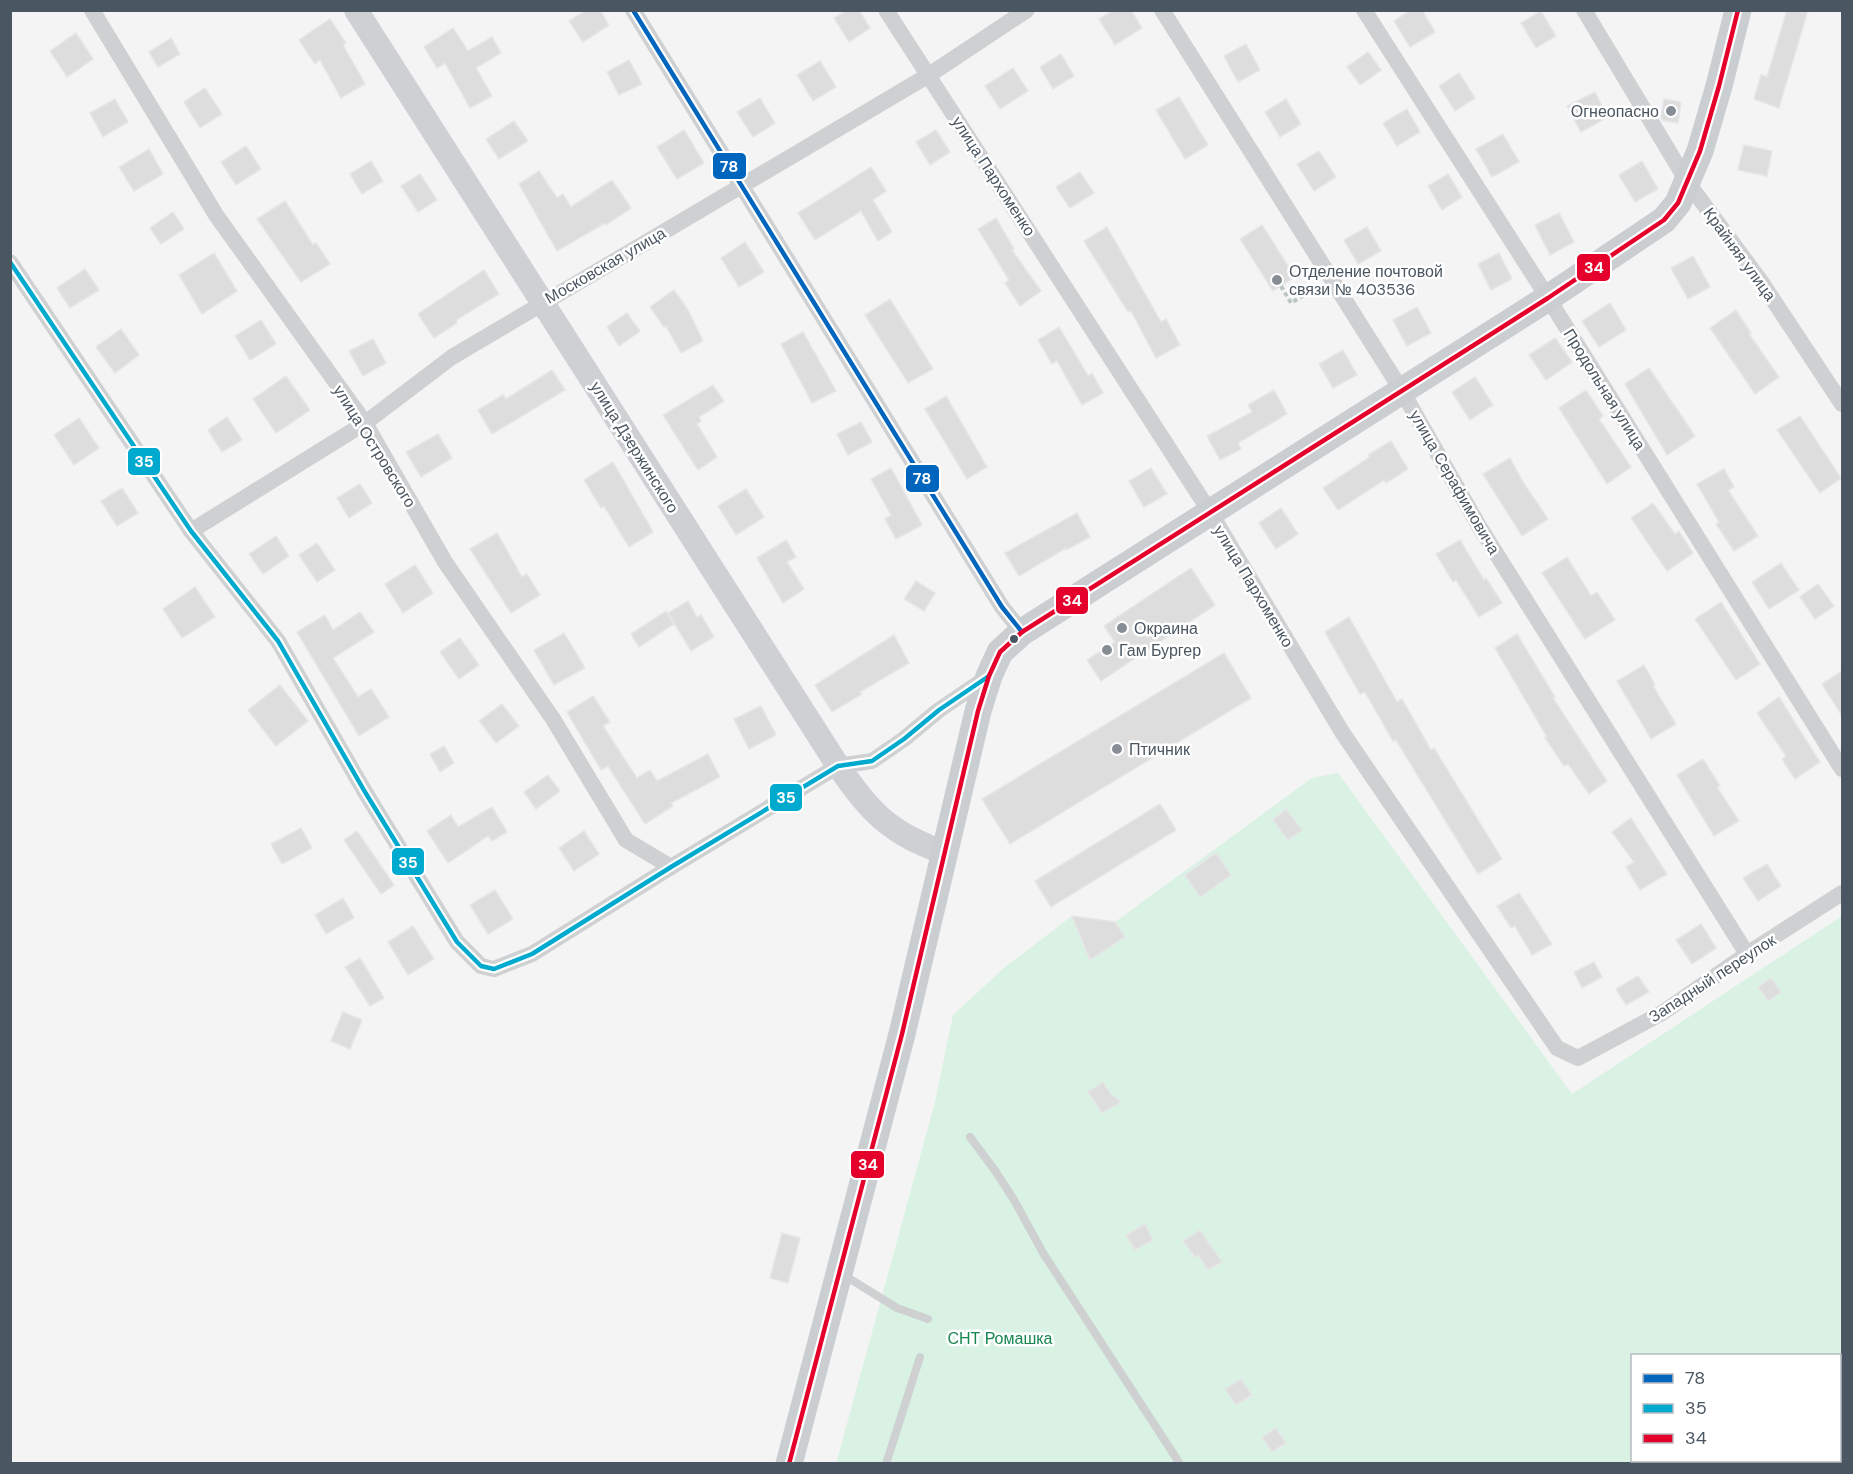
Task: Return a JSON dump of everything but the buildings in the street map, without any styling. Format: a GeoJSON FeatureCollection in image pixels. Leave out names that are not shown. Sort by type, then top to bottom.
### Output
{"type":"FeatureCollection","features":[{"type":"Feature","properties":{"kind":"main road"},"geometry":{"type":"LineString","coordinates":[[789,1464],[902,1034],[978,711],[989,676],[1000,652],[1022,632],[1548,298],[1664,220],[1678,202],[1688,183],[1700,151],[1738,10]]}},
{"type":"Feature","properties":{"kind":"street","name":"улица Островского"},"geometry":{"type":"LineString","coordinates":[[92,10],[216,215],[365,423],[445,562],[554,719],[626,840],[671,867]]}},
{"type":"Feature","properties":{"kind":"street","name":"улица Дзержинского"},"geometry":{"type":"LineString","coordinates":[[356,10],[838,766],[865,802],[893,828],[919,843],[944,853]]}},
{"type":"Feature","properties":{"kind":"street"},"geometry":{"type":"LineString","coordinates":[[633,10],[1002,607],[1022,632]]}},
{"type":"Feature","properties":{"kind":"street","name":"улица Пархоменко"},"geometry":{"type":"LineString","coordinates":[[886,10],[1209,512],[1342,732],[1557,1048],[1578,1058]]}},
{"type":"Feature","properties":{"kind":"street","name":"Московская улица"},"geometry":{"type":"LineString","coordinates":[[191,531],[365,423],[452,357],[929,75],[1027,10]]}},
{"type":"Feature","properties":{"kind":"street","name":"улица Серафимовича"},"geometry":{"type":"LineString","coordinates":[[1161,10],[1402,391],[1479,526],[1747,954]]}},
{"type":"Feature","properties":{"kind":"street","name":"Продольная улица"},"geometry":{"type":"LineString","coordinates":[[1364,10],[1548,298],[1842,769]]}},
{"type":"Feature","properties":{"kind":"street","name":"Крайняя улица"},"geometry":{"type":"LineString","coordinates":[[1584,10],[1688,183],[1760,280],[1841,397]]}},
{"type":"Feature","properties":{"kind":"street"},"geometry":{"type":"LineString","coordinates":[[10,262],[191,531],[278,641],[364,792],[457,942],[481,966],[494,969],[532,954],[838,766],[872,761],[989,676]]}},
{"type":"Feature","properties":{"kind":"street","name":"Западный переулок"},"geometry":{"type":"LineString","coordinates":[[1578,1058],[1662,1013],[1747,954],[1842,893]]}},
{"type":"Feature","properties":{"kind":"lane"},"geometry":{"type":"LineString","coordinates":[[969,1137],[1008,1191],[1043,1253],[1180,1464]]}},
{"type":"Feature","properties":{"kind":"lane"},"geometry":{"type":"LineString","coordinates":[[840,1272],[897,1308],[928,1319]]}},
{"type":"Feature","properties":{"kind":"lane"},"geometry":{"type":"LineString","coordinates":[[886,1464],[920,1357]]}},
{"type":"Feature","properties":{"kind":"path"},"geometry":{"type":"LineString","coordinates":[[1281,286],[1291,303],[1330,279]]}},
{"type":"Feature","properties":{"kind":"green space","name":"СНТ Ромашка"},"geometry":{"type":"Polygon","coordinates":[[[1338,773],[1572,1094],[1842,916],[1842,1463],[836,1464],[935,1102],[953,1015],[1005,967],[1072,916],[1115,922],[1312,778],[1338,773]]]}},
{"type":"Feature","properties":{"kind":"transit line","name":"78"},"geometry":{"type":"LineString","coordinates":[[633,10],[1002,607],[1022,632]]}},
{"type":"Feature","properties":{"kind":"transit line","name":"34"},"geometry":{"type":"LineString","coordinates":[[789,1464],[902,1034],[978,711],[989,676],[1000,652],[1022,632],[1548,298],[1664,220],[1678,203],[1700,151],[1738,10]]}},
{"type":"Feature","properties":{"kind":"transit line","name":"35"},"geometry":{"type":"LineString","coordinates":[[10,262],[191,531],[278,641],[365,792],[457,942],[481,966],[494,969],[532,954],[838,766],[872,761],[904,739],[939,710],[989,676]]}},
{"type":"Feature","properties":{"kind":"place","name":"Огнеопасно"},"geometry":{"type":"Point","coordinates":[1671,111]}},
{"type":"Feature","properties":{"kind":"place","name":"Отделение почтовой связи № 403536"},"geometry":{"type":"Point","coordinates":[1277,280]}},
{"type":"Feature","properties":{"kind":"place","name":"Окраина"},"geometry":{"type":"Point","coordinates":[1122,628]}},
{"type":"Feature","properties":{"kind":"place","name":"Гам Бургер"},"geometry":{"type":"Point","coordinates":[1107,650]}},
{"type":"Feature","properties":{"kind":"place","name":"Птичник"},"geometry":{"type":"Point","coordinates":[1117,749]}}]}
